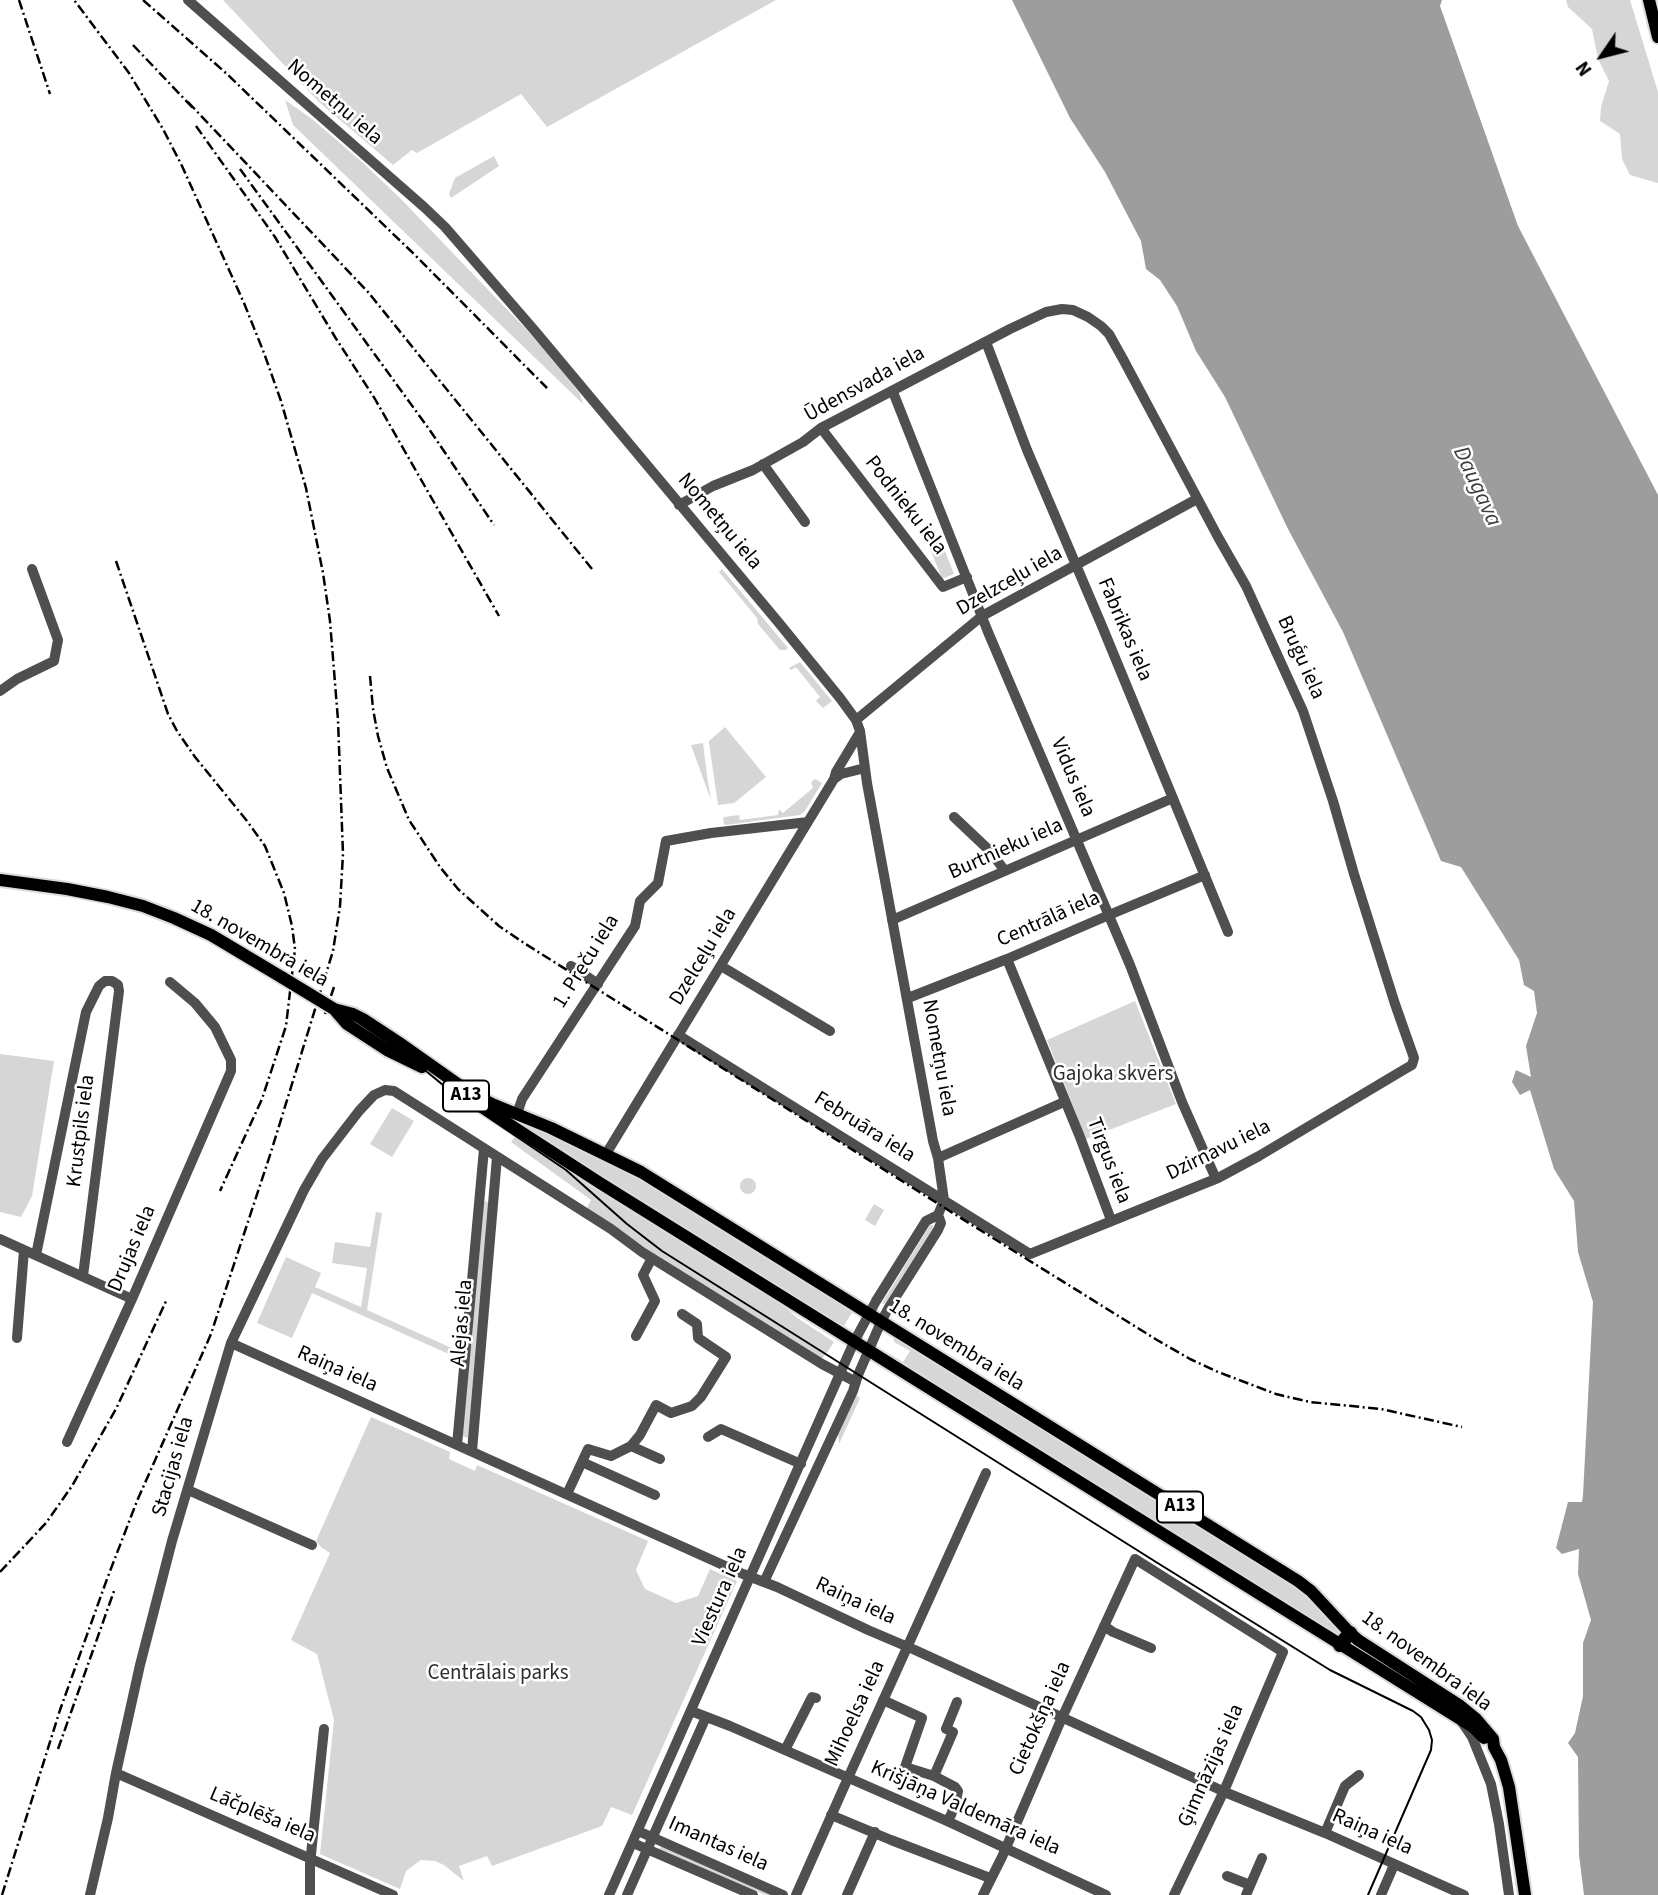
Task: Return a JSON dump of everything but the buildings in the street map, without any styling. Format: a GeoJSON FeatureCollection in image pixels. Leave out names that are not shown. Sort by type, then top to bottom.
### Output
{"type":"FeatureCollection","features":[{"type":"Feature","properties":{"kind":"highway"},"geometry":{"type":"LineString","coordinates":[[1340,1645],[1349,1633]]}},
{"type":"Feature","properties":{"kind":"main road"},"geometry":{"type":"LineString","coordinates":[[1649,0],[1658,37]]}},
{"type":"Feature","properties":{"kind":"main road","name":"18. novembra iela"},"geometry":{"type":"LineString","coordinates":[[0,880],[108,897],[174,918],[211,935],[334,1009],[363,1019],[466,1090],[641,1172],[1298,1581],[1311,1591],[1349,1633],[1459,1705],[1486,1728],[1493,1739],[1494,1747]]}},
{"type":"Feature","properties":{"kind":"main road","name":"18. novembra iela"},"geometry":{"type":"LineString","coordinates":[[334,1009],[347,1024],[387,1050],[447,1083],[560,1158],[1459,1719],[1478,1731],[1494,1747]]}},
{"type":"Feature","properties":{"kind":"main road","name":"A13"},"geometry":{"type":"LineString","coordinates":[[1494,1747],[1509,1787],[1525,1895]]}},
{"type":"Feature","properties":{"kind":"street","name":"Nometņu iela"},"geometry":{"type":"LineString","coordinates":[[188,0],[445,227],[779,623],[856,720],[944,1200],[938,1215],[926,1221],[869,1314]]}},
{"type":"Feature","properties":{"kind":"street","name":"Ūdensvada iela"},"geometry":{"type":"LineString","coordinates":[[679,505],[713,486],[763,464],[803,442],[821,428],[986,341],[1046,312],[1073,310]]}},
{"type":"Feature","properties":{"kind":"street","name":"Bruģu iela"},"geometry":{"type":"LineString","coordinates":[[1073,310],[1088,317],[1109,334],[1253,600],[1303,711],[1334,801],[1354,874],[1414,1058],[1413,1062]]}},
{"type":"Feature","properties":{"kind":"street","name":"Fabrikas iela"},"geometry":{"type":"LineString","coordinates":[[986,341],[1027,450],[1228,932]]}},
{"type":"Feature","properties":{"kind":"street","name":"Vidus iela"},"geometry":{"type":"LineString","coordinates":[[893,392],[982,616],[1130,965],[1182,1102],[1216,1179]]}},
{"type":"Feature","properties":{"kind":"street","name":"Podnieku iela"},"geometry":{"type":"LineString","coordinates":[[821,428],[943,587],[967,577]]}},
{"type":"Feature","properties":{"kind":"street"},"geometry":{"type":"LineString","coordinates":[[763,464],[805,522]]}},
{"type":"Feature","properties":{"kind":"street","name":"Dzelzceļu iela"},"geometry":{"type":"LineString","coordinates":[[856,720],[982,616],[1197,499]]}},
{"type":"Feature","properties":{"kind":"street"},"geometry":{"type":"LineString","coordinates":[[0,691],[17,679],[54,661],[58,640],[32,569]]}},
{"type":"Feature","properties":{"kind":"street","name":"Dzelceļu iela"},"geometry":{"type":"LineString","coordinates":[[606,1154],[860,732]]}},
{"type":"Feature","properties":{"kind":"street"},"geometry":{"type":"LineString","coordinates":[[834,779],[841,774],[865,768]]}},
{"type":"Feature","properties":{"kind":"street","name":"Burtnieku iela"},"geometry":{"type":"LineString","coordinates":[[892,920],[1173,798]]}},
{"type":"Feature","properties":{"kind":"street"},"geometry":{"type":"LineString","coordinates":[[954,817],[990,851],[1005,871]]}},
{"type":"Feature","properties":{"kind":"street","name":"1. Preču iela"},"geometry":{"type":"LineString","coordinates":[[517,1114],[522,1099],[635,926],[640,901],[658,883],[666,841],[808,822]]}},
{"type":"Feature","properties":{"kind":"street","name":"Centrālā iela"},"geometry":{"type":"LineString","coordinates":[[908,998],[1205,875]]}},
{"type":"Feature","properties":{"kind":"street","name":"Tirgus iela"},"geometry":{"type":"LineString","coordinates":[[1007,959],[1111,1220]]}},
{"type":"Feature","properties":{"kind":"street"},"geometry":{"type":"LineString","coordinates":[[571,966],[598,984]]}},
{"type":"Feature","properties":{"kind":"street"},"geometry":{"type":"LineString","coordinates":[[721,966],[830,1031]]}},
{"type":"Feature","properties":{"kind":"street","name":"Krustpils iela"},"geometry":{"type":"LineString","coordinates":[[36,1255],[86,1012],[99,986],[105,981],[112,981],[118,985],[119,991],[83,1276]]}},
{"type":"Feature","properties":{"kind":"street","name":"Drujas iela"},"geometry":{"type":"LineString","coordinates":[[67,1442],[231,1071],[231,1060],[215,1027],[195,1003],[170,982]]}},
{"type":"Feature","properties":{"kind":"street","name":"Februāra iela"},"geometry":{"type":"LineString","coordinates":[[678,1035],[1030,1254]]}},
{"type":"Feature","properties":{"kind":"street","name":"Dzirnavu iela"},"geometry":{"type":"LineString","coordinates":[[1030,1254],[1216,1179],[1313,1124],[1413,1062]]}},
{"type":"Feature","properties":{"kind":"street","name":"Stacijas iela"},"geometry":{"type":"LineString","coordinates":[[90,1895],[140,1664],[171,1544],[231,1343],[304,1190],[322,1160],[359,1111],[384,1090],[394,1091],[484,1149]]}},
{"type":"Feature","properties":{"kind":"street"},"geometry":{"type":"LineString","coordinates":[[938,1158],[1064,1102]]}},
{"type":"Feature","properties":{"kind":"street"},"geometry":{"type":"LineString","coordinates":[[484,1149],[652,1258],[839,1375],[845,1375],[856,1382]]}},
{"type":"Feature","properties":{"kind":"street","name":"Alejas iela"},"geometry":{"type":"LineString","coordinates":[[457,1445],[484,1149]]}},
{"type":"Feature","properties":{"kind":"street","name":"Alejas iela"},"geometry":{"type":"LineString","coordinates":[[472,1451],[497,1157]]}},
{"type":"Feature","properties":{"kind":"street"},"geometry":{"type":"LineString","coordinates":[[479,1197],[494,1198]]}},
{"type":"Feature","properties":{"kind":"street","name":"Nometņu iela"},"geometry":{"type":"LineString","coordinates":[[881,1322],[938,1230],[941,1223],[938,1215]]}},
{"type":"Feature","properties":{"kind":"street"},"geometry":{"type":"LineString","coordinates":[[0,1239],[132,1299]]}},
{"type":"Feature","properties":{"kind":"street"},"geometry":{"type":"LineString","coordinates":[[17,1338],[24,1250]]}},
{"type":"Feature","properties":{"kind":"street"},"geometry":{"type":"LineString","coordinates":[[636,1336],[656,1301],[643,1275],[652,1258]]}},
{"type":"Feature","properties":{"kind":"street"},"geometry":{"type":"LineString","coordinates":[[567,1494],[588,1449],[611,1456],[631,1446],[656,1405],[671,1413],[692,1406],[701,1397],[726,1357],[698,1338],[697,1324],[682,1314]]}},
{"type":"Feature","properties":{"kind":"street","name":"Viestura iela"},"geometry":{"type":"LineString","coordinates":[[609,1895],[839,1375],[869,1314]]}},
{"type":"Feature","properties":{"kind":"street","name":"Viestura iela"},"geometry":{"type":"LineString","coordinates":[[764,1582],[848,1403],[881,1322]]}},
{"type":"Feature","properties":{"kind":"street","name":"Raiņa iela"},"geometry":{"type":"LineString","coordinates":[[231,1343],[1224,1791],[1464,1895]]}},
{"type":"Feature","properties":{"kind":"street"},"geometry":{"type":"LineString","coordinates":[[708,1437],[721,1429],[801,1464]]}},
{"type":"Feature","properties":{"kind":"street"},"geometry":{"type":"LineString","coordinates":[[631,1446],[660,1459]]}},
{"type":"Feature","properties":{"kind":"street"},"geometry":{"type":"LineString","coordinates":[[582,1462],[655,1495]]}},
{"type":"Feature","properties":{"kind":"street","name":"Mihoelsa iela"},"geometry":{"type":"LineString","coordinates":[[796,1895],[986,1473]]}},
{"type":"Feature","properties":{"kind":"street"},"geometry":{"type":"LineString","coordinates":[[188,1490],[312,1545]]}},
{"type":"Feature","properties":{"kind":"street","name":"Cietokšņa iela"},"geometry":{"type":"LineString","coordinates":[[983,1895],[1135,1559],[1283,1652]]}},
{"type":"Feature","properties":{"kind":"street"},"geometry":{"type":"LineString","coordinates":[[1104,1626],[1151,1648]]}},
{"type":"Feature","properties":{"kind":"street","name":"Ģimnāzijas iela"},"geometry":{"type":"LineString","coordinates":[[1174,1895],[1224,1791],[1283,1652]]}},
{"type":"Feature","properties":{"kind":"street"},"geometry":{"type":"LineString","coordinates":[[785,1750],[812,1697],[816,1698]]}},
{"type":"Feature","properties":{"kind":"street"},"geometry":{"type":"LineString","coordinates":[[883,1700],[922,1718],[905,1767],[955,1787],[958,1791],[947,1821]]}},
{"type":"Feature","properties":{"kind":"street"},"geometry":{"type":"LineString","coordinates":[[933,1776],[953,1732],[946,1729],[957,1702]]}},
{"type":"Feature","properties":{"kind":"street","name":"Krišjāņa Valdemāra iela"},"geometry":{"type":"LineString","coordinates":[[691,1711],[848,1777],[1106,1895]]}},
{"type":"Feature","properties":{"kind":"street"},"geometry":{"type":"LineString","coordinates":[[626,1895],[706,1717]]}},
{"type":"Feature","properties":{"kind":"street"},"geometry":{"type":"LineString","coordinates":[[1459,1719],[1472,1737],[1491,1784],[1509,1895]]}},
{"type":"Feature","properties":{"kind":"street"},"geometry":{"type":"LineString","coordinates":[[310,1895],[311,1858],[324,1729]]}},
{"type":"Feature","properties":{"kind":"street","name":"Lāčplēša iela"},"geometry":{"type":"LineString","coordinates":[[116,1773],[393,1895]]}},
{"type":"Feature","properties":{"kind":"street"},"geometry":{"type":"LineString","coordinates":[[1325,1833],[1345,1786],[1359,1775]]}},
{"type":"Feature","properties":{"kind":"street"},"geometry":{"type":"LineString","coordinates":[[831,1815],[990,1878]]}},
{"type":"Feature","properties":{"kind":"street","name":"Imantas iela"},"geometry":{"type":"LineString","coordinates":[[638,1831],[783,1895]]}},
{"type":"Feature","properties":{"kind":"street"},"geometry":{"type":"LineString","coordinates":[[847,1895],[874,1832]]}},
{"type":"Feature","properties":{"kind":"street","name":"Imantas iela"},"geometry":{"type":"LineString","coordinates":[[633,1843],[753,1895]]}},
{"type":"Feature","properties":{"kind":"street"},"geometry":{"type":"LineString","coordinates":[[1227,1876],[1248,1890],[1262,1858]]}},
{"type":"Feature","properties":{"kind":"street"},"geometry":{"type":"LineString","coordinates":[[1381,1895],[1394,1865]]}},
{"type":"Feature","properties":{"kind":"green space"},"geometry":{"type":"Polygon","coordinates":[[[223,0],[776,0],[547,127],[521,94],[417,153],[412,150],[393,165],[319,102],[223,0]]]}},
{"type":"Feature","properties":{"kind":"green space"},"geometry":{"type":"Polygon","coordinates":[[[1566,0],[1630,0],[1658,92],[1658,183],[1630,175],[1622,159],[1620,134],[1600,121],[1609,81],[1598,59],[1592,29],[1568,7],[1566,0]]]}},
{"type":"Feature","properties":{"kind":"green space"},"geometry":{"type":"Polygon","coordinates":[[[285,100],[312,119],[400,198],[545,349],[580,394],[583,404],[293,125],[285,100]]]}},
{"type":"Feature","properties":{"kind":"green space"},"geometry":{"type":"Polygon","coordinates":[[[494,156],[499,166],[451,198],[449,194],[455,178],[494,156]]]}},
{"type":"Feature","properties":{"kind":"green space"},"geometry":{"type":"Polygon","coordinates":[[[940,538],[954,574],[942,579],[928,543],[940,538]]]}},
{"type":"Feature","properties":{"kind":"green space"},"geometry":{"type":"Polygon","coordinates":[[[722,569],[788,648],[786,650],[780,650],[758,624],[757,618],[719,572],[722,569]]]}},
{"type":"Feature","properties":{"kind":"green space"},"geometry":{"type":"Polygon","coordinates":[[[800,662],[832,701],[823,708],[816,701],[820,697],[796,667],[791,670],[789,668],[800,662]]]}},
{"type":"Feature","properties":{"kind":"green space"},"geometry":{"type":"Polygon","coordinates":[[[725,727],[766,777],[734,803],[718,805],[709,741],[725,727]]]}},
{"type":"Feature","properties":{"kind":"green space"},"geometry":{"type":"Polygon","coordinates":[[[703,743],[707,776],[711,800],[691,745],[703,743]]]}},
{"type":"Feature","properties":{"kind":"green space"},"geometry":{"type":"Polygon","coordinates":[[[815,779],[822,783],[800,815],[724,824],[724,817],[739,815],[740,820],[778,815],[779,809],[783,813],[813,788],[811,782],[815,779]]]}},
{"type":"Feature","properties":{"kind":"green space","name":"Gajoka skvērs"},"geometry":{"type":"Polygon","coordinates":[[[1135,1001],[1176,1104],[1086,1139],[1047,1040],[1135,1001]]]}},
{"type":"Feature","properties":{"kind":"green space"},"geometry":{"type":"Polygon","coordinates":[[[0,1054],[54,1061],[32,1196],[21,1217],[0,1212],[0,1054]]]}},
{"type":"Feature","properties":{"kind":"green space"},"geometry":{"type":"Polygon","coordinates":[[[392,1108],[414,1121],[392,1157],[370,1144],[392,1108]]]}},
{"type":"Feature","properties":{"kind":"green space"},"geometry":{"type":"Polygon","coordinates":[[[524,1123],[635,1175],[853,1311],[842,1329],[522,1127],[524,1123]]]}},
{"type":"Feature","properties":{"kind":"green space"},"geometry":{"type":"Polygon","coordinates":[[[517,1134],[779,1301],[796,1317],[834,1342],[828,1351],[821,1360],[657,1256],[587,1208],[591,1200],[511,1142],[517,1134]]]}},
{"type":"Feature","properties":{"kind":"green space"},"geometry":{"type":"Polygon","coordinates":[[[748,1178],[754,1180],[754,1192],[748,1194],[742,1192],[740,1186],[742,1180],[748,1178]]]}},
{"type":"Feature","properties":{"kind":"green space"},"geometry":{"type":"Polygon","coordinates":[[[483,1203],[489,1203],[468,1438],[462,1436],[483,1203]]]}},
{"type":"Feature","properties":{"kind":"green space"},"geometry":{"type":"Polygon","coordinates":[[[874,1204],[884,1210],[875,1226],[865,1220],[874,1204]]]}},
{"type":"Feature","properties":{"kind":"green space"},"geometry":{"type":"Polygon","coordinates":[[[376,1212],[382,1213],[367,1310],[454,1349],[451,1355],[312,1293],[292,1338],[257,1323],[286,1257],[321,1273],[315,1287],[361,1307],[367,1268],[332,1263],[335,1242],[370,1247],[376,1212]]]}},
{"type":"Feature","properties":{"kind":"green space"},"geometry":{"type":"Polygon","coordinates":[[[930,1225],[933,1225],[933,1228],[885,1304],[882,1303],[930,1225]]]}},
{"type":"Feature","properties":{"kind":"green space"},"geometry":{"type":"Polygon","coordinates":[[[893,1335],[1287,1581],[1310,1598],[1340,1632],[1339,1636],[886,1355],[903,1362],[910,1351],[894,1342],[893,1335]]]}},
{"type":"Feature","properties":{"kind":"green space"},"geometry":{"type":"Polygon","coordinates":[[[856,1395],[860,1398],[839,1444],[838,1434],[856,1395]]]}},
{"type":"Feature","properties":{"kind":"green space","name":"Centrālais parks"},"geometry":{"type":"Polygon","coordinates":[[[371,1417],[450,1452],[449,1459],[475,1471],[477,1465],[648,1541],[636,1570],[645,1589],[676,1603],[698,1596],[710,1569],[737,1581],[632,1815],[611,1807],[602,1826],[492,1866],[487,1856],[459,1866],[464,1881],[444,1865],[421,1860],[406,1871],[400,1889],[320,1854],[334,1720],[317,1654],[291,1640],[330,1553],[316,1541],[371,1417]]]}},
{"type":"Feature","properties":{"kind":"green space"},"geometry":{"type":"Polygon","coordinates":[[[661,1846],[771,1895],[765,1895],[659,1849],[661,1846]]]}},
{"type":"Feature","properties":{"kind":"water","name":"Daugava"},"geometry":{"type":"Polygon","coordinates":[[[1012,0],[1442,0],[1440,6],[1518,226],[1658,495],[1658,1895],[1584,1895],[1579,1855],[1578,1757],[1568,1743],[1575,1733],[1583,1696],[1583,1643],[1591,1620],[1578,1574],[1579,1549],[1562,1554],[1556,1548],[1568,1502],[1582,1502],[1593,1302],[1578,1252],[1574,1201],[1554,1169],[1530,1090],[1520,1095],[1512,1082],[1516,1070],[1531,1077],[1526,1046],[1537,1013],[1534,991],[1524,985],[1519,960],[1461,867],[1441,861],[1343,632],[1288,529],[1225,397],[1196,351],[1177,306],[1160,280],[1146,269],[1141,241],[1105,172],[1070,118],[1012,0]]]}},
{"type":"Feature","properties":{"kind":"tram line"},"geometry":{"type":"LineString","coordinates":[[0,878],[127,899],[181,918],[228,942],[335,1007],[409,1057],[455,1095],[566,1170],[662,1251],[1330,1670],[1413,1711],[1421,1717],[1429,1730],[1431,1750],[1368,1895]]}},
{"type":"Feature","properties":{"kind":"railway"},"geometry":{"type":"LineString","coordinates":[[19,0],[50,94]]}},
{"type":"Feature","properties":{"kind":"railway"},"geometry":{"type":"LineString","coordinates":[[2,1895],[60,1710],[107,1579],[137,1501],[211,1334],[271,1152],[333,951],[340,906],[343,854],[338,720],[330,621],[306,488],[281,401],[244,303],[163,129],[129,73],[74,0]]}},
{"type":"Feature","properties":{"kind":"railway"},"geometry":{"type":"LineString","coordinates":[[143,0],[227,74],[415,255],[547,388]]}},
{"type":"Feature","properties":{"kind":"railway"},"geometry":{"type":"LineString","coordinates":[[133,45],[193,108]]}},
{"type":"Feature","properties":{"kind":"railway"},"geometry":{"type":"LineString","coordinates":[[188,102],[368,292],[592,569]]}},
{"type":"Feature","properties":{"kind":"railway"},"geometry":{"type":"LineString","coordinates":[[196,126],[275,237],[375,399],[499,616]]}},
{"type":"Feature","properties":{"kind":"railway"},"geometry":{"type":"LineString","coordinates":[[240,169],[429,429],[494,525]]}},
{"type":"Feature","properties":{"kind":"railway"},"geometry":{"type":"LineString","coordinates":[[116,561],[168,714],[195,757],[265,846],[284,893],[292,926],[295,949],[286,1026],[262,1099],[220,1191]]}},
{"type":"Feature","properties":{"kind":"railway"},"geometry":{"type":"LineString","coordinates":[[370,676],[378,736],[387,768],[409,820],[458,889],[499,926],[956,1215],[1190,1359],[1276,1394],[1310,1402],[1381,1409],[1462,1427]]}},
{"type":"Feature","properties":{"kind":"railway"},"geometry":{"type":"LineString","coordinates":[[325,1014],[334,987]]}},
{"type":"Feature","properties":{"kind":"railway"},"geometry":{"type":"LineString","coordinates":[[0,1572],[46,1523],[72,1486],[116,1409],[167,1299]]}},
{"type":"Feature","properties":{"kind":"railway"},"geometry":{"type":"LineString","coordinates":[[58,1749],[114,1591]]}}]}
